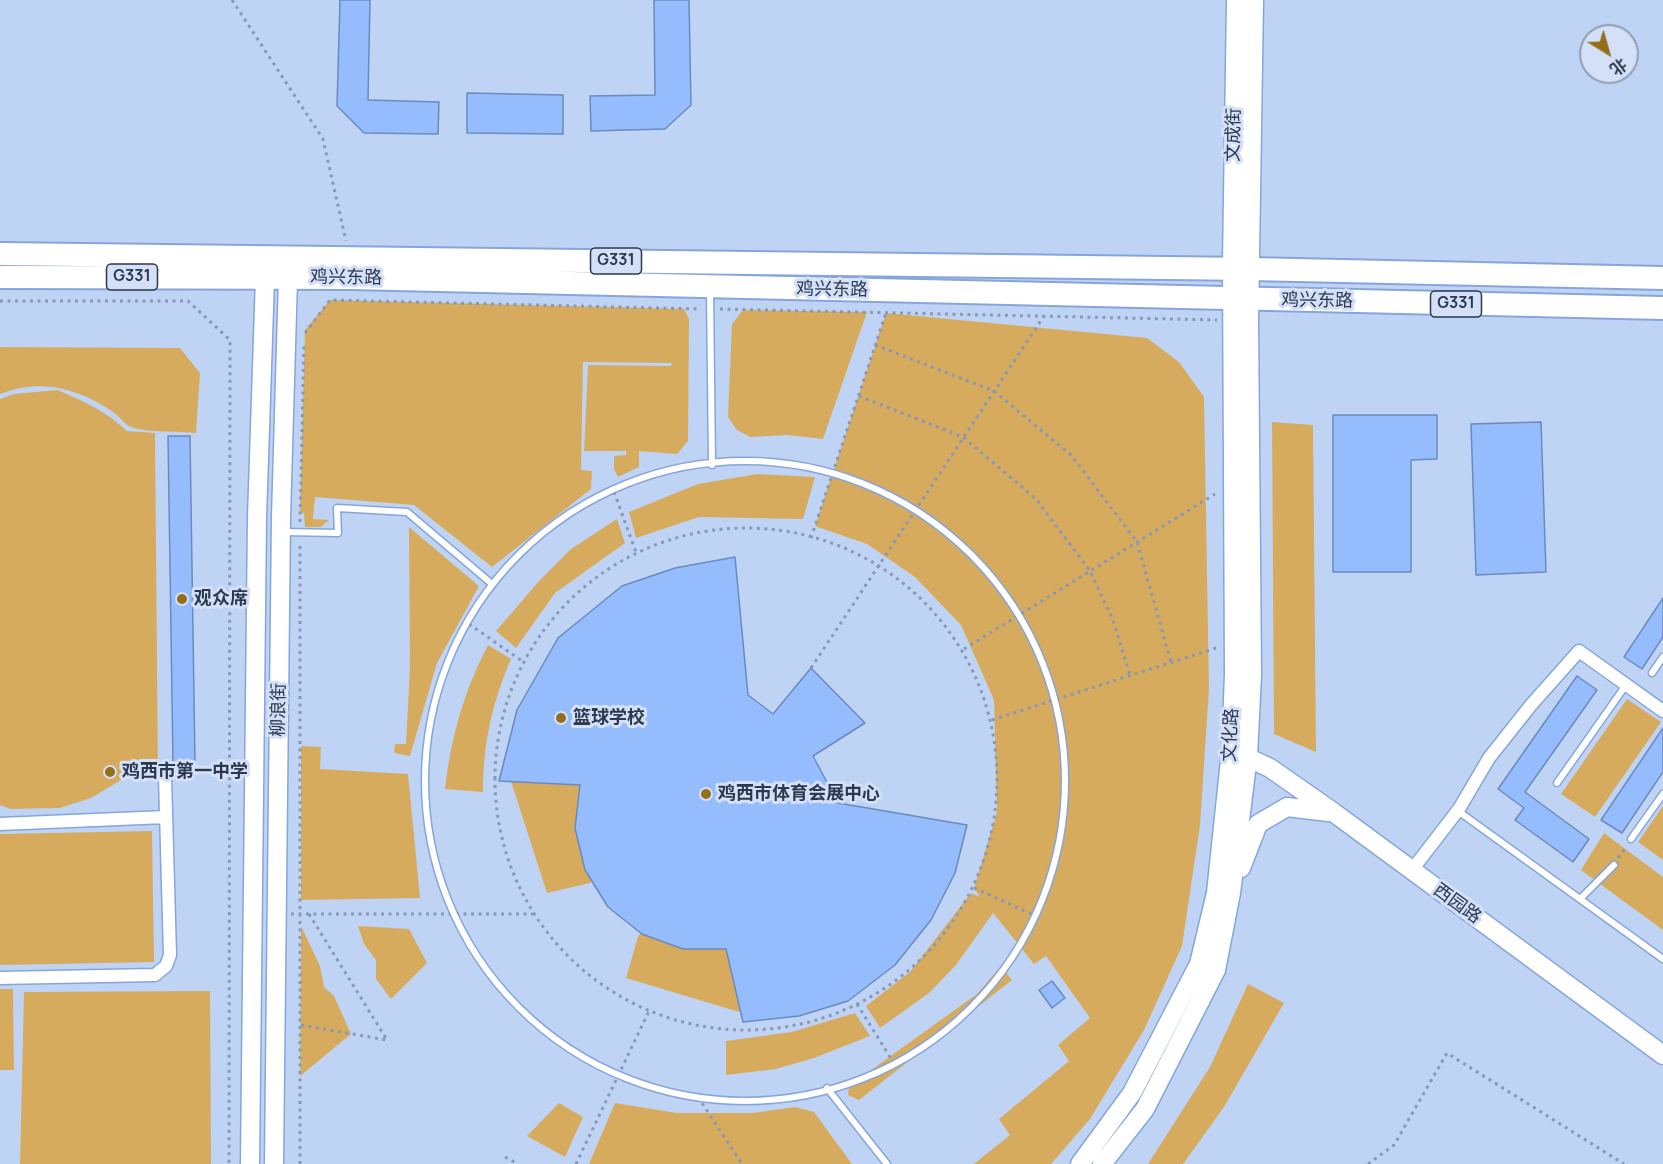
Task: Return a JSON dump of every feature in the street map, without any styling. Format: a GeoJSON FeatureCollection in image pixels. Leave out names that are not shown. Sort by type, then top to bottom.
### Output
{"type":"FeatureCollection","features":[{"type":"Feature","properties":{"kind":"highway","name":"鸡兴东路"},"geometry":{"type":"LineString","coordinates":[[0,254],[710,286],[1239,306],[1663,308]]}},
{"type":"Feature","properties":{"kind":"highway","name":"鸡兴东路"},"geometry":{"type":"LineString","coordinates":[[0,277],[264,278],[284,268],[350,257],[1663,278]]}},
{"type":"Feature","properties":{"kind":"main road","name":"文成街"},"geometry":{"type":"LineString","coordinates":[[1236,0],[1241,270]]}},
{"type":"Feature","properties":{"kind":"main road","name":"文成街"},"geometry":{"type":"LineString","coordinates":[[1241,270],[1254,0]]}},
{"type":"Feature","properties":{"kind":"main road","name":"柳浪街"},"geometry":{"type":"LineString","coordinates":[[274,1164],[284,268]]}},
{"type":"Feature","properties":{"kind":"main road","name":"文化路"},"geometry":{"type":"LineString","coordinates":[[1102,1164],[1145,1109],[1216,970],[1231,893],[1240,753],[1234,674],[1241,270]]}},
{"type":"Feature","properties":{"kind":"main road","name":"柳浪街"},"geometry":{"type":"LineString","coordinates":[[250,1164],[257,517],[264,278]]}},
{"type":"Feature","properties":{"kind":"main road","name":"文化路"},"geometry":{"type":"LineString","coordinates":[[1080,1164],[1132,1093],[1199,964],[1216,893],[1252,675],[1239,306]]}},
{"type":"Feature","properties":{"kind":"main road","name":"西园路"},"geometry":{"type":"LineString","coordinates":[[1240,753],[1333,812],[1663,1055]]}},
{"type":"Feature","properties":{"kind":"main road"},"geometry":{"type":"LineString","coordinates":[[1231,893],[1258,824],[1287,807],[1333,812]]}},
{"type":"Feature","properties":{"kind":"street"},"geometry":{"type":"LineString","coordinates":[[1412,870],[1458,810],[1490,759],[1531,705],[1579,651],[1663,711]]}},
{"type":"Feature","properties":{"kind":"street"},"geometry":{"type":"LineString","coordinates":[[0,978],[155,975],[166,966],[170,955],[165,777]]}},
{"type":"Feature","properties":{"kind":"street"},"geometry":{"type":"LineString","coordinates":[[0,824],[166,818]]}},
{"type":"Feature","properties":{"kind":"lane"},"geometry":{"type":"LineString","coordinates":[[710,286],[712,465]]}},
{"type":"Feature","properties":{"kind":"lane"},"geometry":{"type":"LineString","coordinates":[[771,460],[833,475],[870,484],[956,536],[1021,614],[1059,707],[1066,808],[1042,907],[981,1000],[895,1065],[785,1101],[674,1096],[571,1053],[489,978],[455,914],[437,879],[423,769],[447,660],[500,573],[576,507],[670,468],[771,460]]}},
{"type":"Feature","properties":{"kind":"lane"},"geometry":{"type":"LineString","coordinates":[[281,532],[338,533],[337,508],[407,512],[492,584]]}},
{"type":"Feature","properties":{"kind":"lane"},"geometry":{"type":"LineString","coordinates":[[1652,673],[1663,657]]}},
{"type":"Feature","properties":{"kind":"lane"},"geometry":{"type":"LineString","coordinates":[[1557,783],[1627,685]]}},
{"type":"Feature","properties":{"kind":"lane"},"geometry":{"type":"LineString","coordinates":[[1631,839],[1663,794]]}},
{"type":"Feature","properties":{"kind":"lane"},"geometry":{"type":"LineString","coordinates":[[1458,810],[1663,959]]}},
{"type":"Feature","properties":{"kind":"lane"},"geometry":{"type":"LineString","coordinates":[[1580,898],[1614,865]]}},
{"type":"Feature","properties":{"kind":"lane"},"geometry":{"type":"LineString","coordinates":[[827,1088],[887,1164]]}},
{"type":"Feature","properties":{"kind":"path"},"geometry":{"type":"LineString","coordinates":[[232,0],[323,139],[350,257]]}},
{"type":"Feature","properties":{"kind":"path"},"geometry":{"type":"LineString","coordinates":[[300,1164],[300,532],[305,330],[330,300],[1044,316],[1239,306]]}},
{"type":"Feature","properties":{"kind":"path"},"geometry":{"type":"LineString","coordinates":[[0,302],[188,302],[230,340],[229,1164]]}},
{"type":"Feature","properties":{"kind":"path"},"geometry":{"type":"LineString","coordinates":[[811,538],[886,313]]}},
{"type":"Feature","properties":{"kind":"path"},"geometry":{"type":"LineString","coordinates":[[812,668],[913,510],[1044,316]]}},
{"type":"Feature","properties":{"kind":"path"},"geometry":{"type":"LineString","coordinates":[[875,345],[994,391],[1072,456],[1137,542],[1171,662]]}},
{"type":"Feature","properties":{"kind":"path"},"geometry":{"type":"LineString","coordinates":[[858,396],[963,438],[1036,499],[1090,571],[1113,620],[1130,675]]}},
{"type":"Feature","properties":{"kind":"path"},"geometry":{"type":"LineString","coordinates":[[614,492],[637,555]]}},
{"type":"Feature","properties":{"kind":"path"},"geometry":{"type":"LineString","coordinates":[[964,649],[1215,494]]}},
{"type":"Feature","properties":{"kind":"path"},"geometry":{"type":"LineString","coordinates":[[760,526],[838,543],[908,584],[964,649],[992,721],[997,812],[974,888],[971,896],[918,965],[844,1013],[759,1032],[673,1022],[649,1011],[595,983],[538,926],[503,853],[493,773],[507,694],[547,624],[606,569],[637,555],[680,535],[760,526]]}},
{"type":"Feature","properties":{"kind":"path"},"geometry":{"type":"LineString","coordinates":[[469,624],[525,663]]}},
{"type":"Feature","properties":{"kind":"path"},"geometry":{"type":"LineString","coordinates":[[992,721],[1056,698],[1216,648]]}},
{"type":"Feature","properties":{"kind":"path"},"geometry":{"type":"LineString","coordinates":[[1614,865],[1631,839]]}},
{"type":"Feature","properties":{"kind":"path"},"geometry":{"type":"LineString","coordinates":[[974,888],[1036,916]]}},
{"type":"Feature","properties":{"kind":"path"},"geometry":{"type":"LineString","coordinates":[[276,914],[532,914]]}},
{"type":"Feature","properties":{"kind":"path"},"geometry":{"type":"LineString","coordinates":[[301,1025],[387,1040],[309,914]]}},
{"type":"Feature","properties":{"kind":"path"},"geometry":{"type":"LineString","coordinates":[[857,1004],[895,1065]]}},
{"type":"Feature","properties":{"kind":"path"},"geometry":{"type":"LineString","coordinates":[[576,1164],[649,1011]]}},
{"type":"Feature","properties":{"kind":"path"},"geometry":{"type":"LineString","coordinates":[[1368,1164],[1394,1145],[1447,1053],[1624,1164]]}},
{"type":"Feature","properties":{"kind":"path"},"geometry":{"type":"LineString","coordinates":[[698,1097],[742,1164]]}},
{"type":"Feature","properties":{"kind":"path"},"geometry":{"type":"LineString","coordinates":[[505,1157],[518,1164]]}},
{"type":"Feature","properties":{"kind":"shaded area"},"geometry":{"type":"Polygon","coordinates":[[[330,300],[684,309],[689,319],[688,441],[677,454],[639,451],[639,467],[618,477],[614,469],[614,456],[626,455],[626,451],[584,451],[588,365],[671,366],[672,363],[583,362],[581,470],[592,471],[591,489],[492,567],[414,505],[315,497],[313,519],[329,520],[321,527],[305,527],[304,513],[300,512],[305,330],[330,300]]]}},
{"type":"Feature","properties":{"kind":"shaded area"},"geometry":{"type":"Polygon","coordinates":[[[743,310],[867,312],[823,439],[788,435],[750,437],[737,430],[728,417],[732,324],[743,310]]]}},
{"type":"Feature","properties":{"kind":"shaded area"},"geometry":{"type":"Polygon","coordinates":[[[886,313],[1147,338],[1179,362],[1204,397],[1209,689],[1200,825],[1182,946],[1144,1030],[1090,1119],[1051,1164],[974,1164],[1010,1135],[999,1119],[1069,1061],[1058,1045],[1090,1018],[1046,956],[1034,964],[993,913],[956,965],[929,993],[880,1028],[866,1006],[910,972],[971,893],[980,897],[974,888],[997,812],[994,700],[961,625],[915,577],[867,544],[815,526],[886,313]]]}},
{"type":"Feature","properties":{"kind":"shaded area"},"geometry":{"type":"Polygon","coordinates":[[[0,347],[180,348],[200,373],[196,433],[154,431],[131,427],[100,404],[59,388],[30,387],[0,394],[0,347]]]}},
{"type":"Feature","properties":{"kind":"shaded area"},"geometry":{"type":"Polygon","coordinates":[[[57,390],[94,407],[127,431],[155,433],[158,775],[126,777],[91,798],[60,808],[11,809],[0,805],[0,399],[14,394],[57,390]]]}},
{"type":"Feature","properties":{"kind":"shaded area"},"geometry":{"type":"Polygon","coordinates":[[[1272,422],[1313,425],[1316,752],[1274,734],[1272,422]]]}},
{"type":"Feature","properties":{"kind":"shaded area"},"geometry":{"type":"Polygon","coordinates":[[[757,474],[815,477],[803,519],[699,517],[636,538],[629,512],[698,484],[757,474]]]}},
{"type":"Feature","properties":{"kind":"shaded area"},"geometry":{"type":"Polygon","coordinates":[[[617,519],[625,543],[555,593],[516,648],[496,631],[540,580],[571,549],[617,519]]]}},
{"type":"Feature","properties":{"kind":"shaded area"},"geometry":{"type":"Polygon","coordinates":[[[409,527],[479,586],[437,663],[410,756],[394,753],[395,744],[406,744],[410,667],[409,527]]]}},
{"type":"Feature","properties":{"kind":"shaded area"},"geometry":{"type":"Polygon","coordinates":[[[488,645],[511,659],[490,724],[483,792],[445,789],[451,751],[465,697],[488,645]]]}},
{"type":"Feature","properties":{"kind":"shaded area"},"geometry":{"type":"Polygon","coordinates":[[[1627,699],[1661,722],[1595,817],[1561,794],[1627,699]]]}},
{"type":"Feature","properties":{"kind":"shaded area"},"geometry":{"type":"Polygon","coordinates":[[[301,746],[321,747],[320,769],[408,774],[420,898],[301,900],[301,746]]]}},
{"type":"Feature","properties":{"kind":"shaded area"},"geometry":{"type":"Polygon","coordinates":[[[508,772],[591,781],[617,863],[590,883],[547,893],[508,772]]]}},
{"type":"Feature","properties":{"kind":"shaded area"},"geometry":{"type":"Polygon","coordinates":[[[1663,806],[1663,860],[1638,842],[1663,806]]]}},
{"type":"Feature","properties":{"kind":"shaded area"},"geometry":{"type":"Polygon","coordinates":[[[152,831],[154,962],[0,965],[0,834],[152,831]]]}},
{"type":"Feature","properties":{"kind":"shaded area"},"geometry":{"type":"Polygon","coordinates":[[[1604,833],[1663,877],[1663,930],[1581,870],[1604,833]]]}},
{"type":"Feature","properties":{"kind":"shaded area"},"geometry":{"type":"Polygon","coordinates":[[[658,905],[741,932],[746,1014],[626,978],[638,937],[658,905]]]}},
{"type":"Feature","properties":{"kind":"shaded area"},"geometry":{"type":"Polygon","coordinates":[[[301,926],[320,966],[324,987],[334,996],[351,1034],[300,1076],[301,926]]]}},
{"type":"Feature","properties":{"kind":"shaded area"},"geometry":{"type":"Polygon","coordinates":[[[358,926],[409,929],[427,963],[391,999],[376,979],[376,960],[364,944],[358,926]]]}},
{"type":"Feature","properties":{"kind":"shaded area"},"geometry":{"type":"Polygon","coordinates":[[[1001,966],[1012,980],[859,1100],[848,1095],[849,1086],[977,994],[1001,966]]]}},
{"type":"Feature","properties":{"kind":"shaded area"},"geometry":{"type":"Polygon","coordinates":[[[1248,984],[1284,1003],[1224,1107],[1183,1164],[1148,1164],[1210,1067],[1248,984]]]}},
{"type":"Feature","properties":{"kind":"shaded area"},"geometry":{"type":"Polygon","coordinates":[[[0,989],[13,989],[14,1070],[0,1070],[0,989]]]}},
{"type":"Feature","properties":{"kind":"shaded area"},"geometry":{"type":"Polygon","coordinates":[[[210,991],[211,1164],[20,1164],[24,992],[210,991]]]}},
{"type":"Feature","properties":{"kind":"shaded area"},"geometry":{"type":"Polygon","coordinates":[[[855,1013],[870,1036],[814,1058],[776,1069],[726,1075],[726,1041],[792,1032],[855,1013]]]}},
{"type":"Feature","properties":{"kind":"shaded area"},"geometry":{"type":"Polygon","coordinates":[[[559,1103],[583,1117],[565,1157],[527,1136],[559,1103]]]}},
{"type":"Feature","properties":{"kind":"shaded area"},"geometry":{"type":"Polygon","coordinates":[[[615,1103],[677,1113],[753,1113],[795,1107],[814,1112],[852,1164],[589,1164],[615,1103]]]}},
{"type":"Feature","properties":{"kind":"building"},"geometry":{"type":"Polygon","coordinates":[[[340,0],[370,0],[368,100],[439,102],[438,134],[364,133],[337,106],[340,0]]]}},
{"type":"Feature","properties":{"kind":"building"},"geometry":{"type":"Polygon","coordinates":[[[654,0],[689,0],[691,105],[665,129],[591,131],[590,96],[655,95],[654,0]]]}},
{"type":"Feature","properties":{"kind":"building"},"geometry":{"type":"Polygon","coordinates":[[[467,93],[563,95],[563,134],[467,133],[467,93]]]}},
{"type":"Feature","properties":{"kind":"building"},"geometry":{"type":"Polygon","coordinates":[[[1333,415],[1437,415],[1437,459],[1411,460],[1411,572],[1333,572],[1333,415]]]}},
{"type":"Feature","properties":{"kind":"building"},"geometry":{"type":"Polygon","coordinates":[[[1541,422],[1546,572],[1476,575],[1471,424],[1541,422]]]}},
{"type":"Feature","properties":{"kind":"building","name":"观众席"},"geometry":{"type":"Polygon","coordinates":[[[168,436],[190,436],[195,763],[173,763],[168,436]]]}},
{"type":"Feature","properties":{"kind":"building","name":"鸡西市体育会展中心"},"geometry":{"type":"Polygon","coordinates":[[[735,557],[748,695],[773,714],[811,668],[865,723],[813,756],[838,803],[967,825],[955,873],[931,920],[895,965],[848,1001],[799,1016],[743,1022],[726,949],[683,949],[642,934],[608,907],[585,870],[575,828],[580,785],[499,781],[517,710],[558,638],[622,586],[675,568],[735,557]]]}},
{"type":"Feature","properties":{"kind":"building"},"geometry":{"type":"Polygon","coordinates":[[[1663,598],[1663,637],[1642,669],[1624,657],[1663,598]]]}},
{"type":"Feature","properties":{"kind":"building"},"geometry":{"type":"Polygon","coordinates":[[[1577,676],[1597,690],[1525,792],[1589,839],[1573,862],[1515,820],[1524,808],[1498,789],[1577,676]]]}},
{"type":"Feature","properties":{"kind":"building"},"geometry":{"type":"Polygon","coordinates":[[[1663,728],[1663,772],[1622,833],[1601,820],[1663,728]]]}},
{"type":"Feature","properties":{"kind":"building"},"geometry":{"type":"Polygon","coordinates":[[[1052,981],[1065,998],[1052,1008],[1039,990],[1052,981]]]}},
{"type":"Feature","properties":{"kind":"place","name":"观众席"},"geometry":{"type":"Point","coordinates":[182,599]}},
{"type":"Feature","properties":{"kind":"place","name":"篮球学校"},"geometry":{"type":"Point","coordinates":[561,718]}},
{"type":"Feature","properties":{"kind":"place","name":"鸡西市第一中学"},"geometry":{"type":"Point","coordinates":[110,772]}},
{"type":"Feature","properties":{"kind":"place","name":"鸡西市体育会展中心"},"geometry":{"type":"Point","coordinates":[706,794]}}]}
